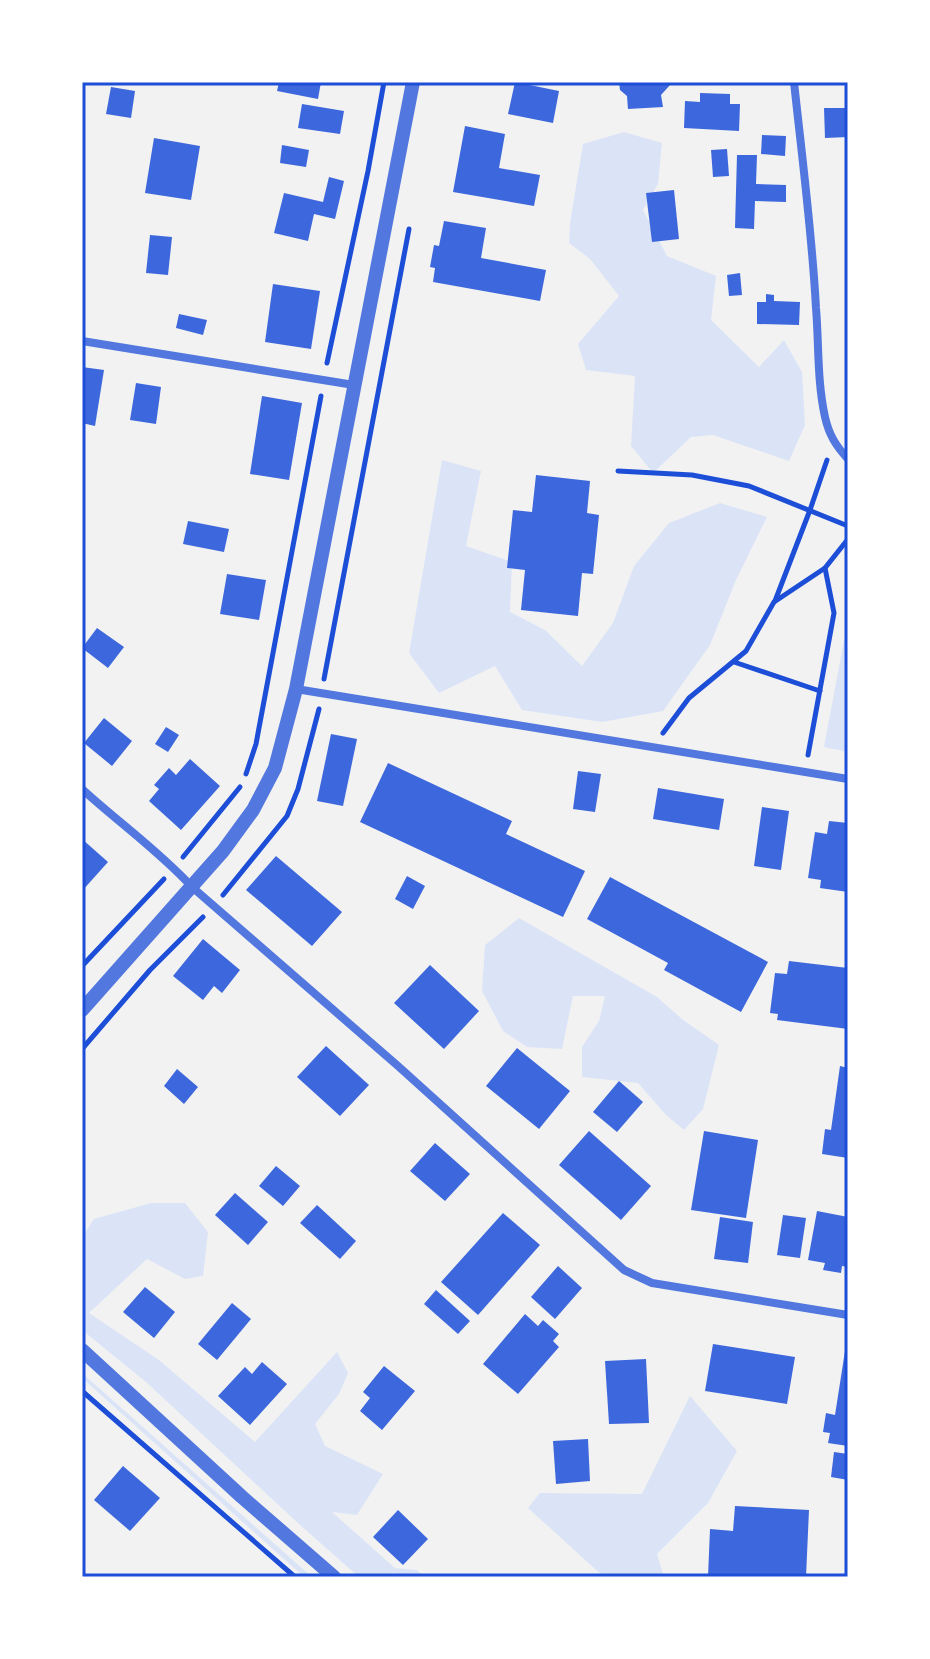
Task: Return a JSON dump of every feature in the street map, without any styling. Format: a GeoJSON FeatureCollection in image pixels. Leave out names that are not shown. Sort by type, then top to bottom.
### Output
{"type":"FeatureCollection","features":[{"type":"Feature","properties":{"kind":"street"},"geometry":{"type":"LineString","coordinates":[[82,1010],[223,851],[253,810],[275,768],[296,689],[413,82]]}},
{"type":"Feature","properties":{"kind":"street"},"geometry":{"type":"LineString","coordinates":[[794,82],[817,309],[817,358],[825,417],[833,444],[848,459]]}},
{"type":"Feature","properties":{"kind":"street"},"geometry":{"type":"LineString","coordinates":[[82,341],[354,385]]}},
{"type":"Feature","properties":{"kind":"street"},"geometry":{"type":"LineString","coordinates":[[296,689],[848,779]]}},
{"type":"Feature","properties":{"kind":"street"},"geometry":{"type":"LineString","coordinates":[[82,789],[175,868],[192,887],[398,1066],[624,1270],[652,1283],[848,1315]]}},
{"type":"Feature","properties":{"kind":"street"},"geometry":{"type":"LineString","coordinates":[[82,1350],[334,1577]]}},
{"type":"Feature","properties":{"kind":"path"},"geometry":{"type":"LineString","coordinates":[[82,966],[175,868],[243,783],[256,744],[384,82]]}},
{"type":"Feature","properties":{"kind":"path"},"geometry":{"type":"LineString","coordinates":[[652,747],[689,698],[746,651],[774,602],[833,444]]}},
{"type":"Feature","properties":{"kind":"path"},"geometry":{"type":"LineString","coordinates":[[618,471],[692,475],[749,486],[848,526]]}},
{"type":"Feature","properties":{"kind":"path"},"geometry":{"type":"LineString","coordinates":[[774,602],[825,568],[848,539]]}},
{"type":"Feature","properties":{"kind":"path"},"geometry":{"type":"LineString","coordinates":[[805,772],[834,613],[825,568]]}},
{"type":"Feature","properties":{"kind":"path"},"geometry":{"type":"LineString","coordinates":[[733,662],[820,691]]}},
{"type":"Feature","properties":{"kind":"path"},"geometry":{"type":"LineString","coordinates":[[82,1391],[295,1577]]}},
{"type":"Feature","properties":{"kind":"shaded area"},"geometry":{"type":"Polygon","coordinates":[[[624,132],[662,143],[658,184],[643,210],[667,256],[716,276],[711,320],[759,367],[784,340],[802,372],[805,425],[789,461],[713,435],[691,437],[653,473],[631,446],[635,376],[586,370],[578,344],[619,296],[590,259],[569,243],[570,223],[583,144],[624,132]]]}},
{"type":"Feature","properties":{"kind":"shaded area"},"geometry":{"type":"Polygon","coordinates":[[[442,460],[481,471],[466,546],[512,562],[510,612],[545,630],[582,666],[613,623],[634,566],[669,523],[720,503],[767,517],[736,580],[710,645],[663,711],[602,722],[522,710],[495,666],[439,693],[409,653],[442,460]]]}},
{"type":"Feature","properties":{"kind":"shaded area"},"geometry":{"type":"Polygon","coordinates":[[[848,635],[848,752],[824,747],[844,640],[848,635]]]}},
{"type":"Feature","properties":{"kind":"shaded area"},"geometry":{"type":"Polygon","coordinates":[[[519,918],[657,997],[719,1045],[703,1109],[684,1130],[638,1083],[582,1077],[582,1047],[599,1021],[605,996],[573,996],[562,1049],[527,1047],[503,1031],[482,991],[485,945],[519,918]]]}},
{"type":"Feature","properties":{"kind":"shaded area"},"geometry":{"type":"Polygon","coordinates":[[[151,1203],[185,1203],[208,1232],[203,1276],[185,1279],[147,1259],[89,1313],[159,1360],[255,1442],[337,1352],[348,1373],[339,1394],[315,1424],[325,1446],[383,1474],[357,1515],[332,1512],[395,1568],[417,1570],[424,1577],[359,1577],[146,1382],[82,1330],[82,1237],[94,1219],[151,1203]]]}},
{"type":"Feature","properties":{"kind":"shaded area"},"geometry":{"type":"Polygon","coordinates":[[[82,1373],[312,1577],[304,1577],[82,1378],[82,1373]]]}},
{"type":"Feature","properties":{"kind":"shaded area"},"geometry":{"type":"Polygon","coordinates":[[[690,1396],[737,1451],[708,1503],[657,1554],[664,1577],[604,1577],[528,1508],[540,1493],[642,1494],[690,1396]]]}},
{"type":"Feature","properties":{"kind":"building"},"geometry":{"type":"Polygon","coordinates":[[[279,82],[321,82],[318,99],[277,91],[279,82]]]}},
{"type":"Feature","properties":{"kind":"building"},"geometry":{"type":"Polygon","coordinates":[[[515,82],[559,91],[553,123],[508,114],[515,82]]]}},
{"type":"Feature","properties":{"kind":"building"},"geometry":{"type":"Polygon","coordinates":[[[619,82],[669,82],[670,85],[661,95],[663,107],[628,109],[627,96],[620,90],[619,82]]]}},
{"type":"Feature","properties":{"kind":"building"},"geometry":{"type":"Polygon","coordinates":[[[111,87],[135,91],[131,118],[106,114],[111,87]]]}},
{"type":"Feature","properties":{"kind":"building"},"geometry":{"type":"Polygon","coordinates":[[[700,93],[730,94],[730,104],[740,104],[739,131],[684,128],[685,101],[700,102],[700,93]]]}},
{"type":"Feature","properties":{"kind":"building"},"geometry":{"type":"Polygon","coordinates":[[[302,104],[344,111],[340,134],[298,128],[302,104]]]}},
{"type":"Feature","properties":{"kind":"building"},"geometry":{"type":"Polygon","coordinates":[[[824,108],[848,108],[848,137],[825,138],[824,108]]]}},
{"type":"Feature","properties":{"kind":"building"},"geometry":{"type":"Polygon","coordinates":[[[465,126],[505,134],[499,168],[540,175],[534,206],[453,192],[465,126]]]}},
{"type":"Feature","properties":{"kind":"building"},"geometry":{"type":"Polygon","coordinates":[[[762,135],[786,136],[785,156],[761,154],[762,135]]]}},
{"type":"Feature","properties":{"kind":"building"},"geometry":{"type":"Polygon","coordinates":[[[154,138],[200,146],[191,200],[145,193],[154,138]]]}},
{"type":"Feature","properties":{"kind":"building"},"geometry":{"type":"Polygon","coordinates":[[[282,145],[309,150],[306,167],[280,163],[282,145]]]}},
{"type":"Feature","properties":{"kind":"building"},"geometry":{"type":"Polygon","coordinates":[[[727,149],[729,176],[713,177],[711,150],[727,149]]]}},
{"type":"Feature","properties":{"kind":"building"},"geometry":{"type":"Polygon","coordinates":[[[737,155],[757,155],[756,184],[786,185],[786,202],[755,201],[754,229],[735,228],[737,155]]]}},
{"type":"Feature","properties":{"kind":"building"},"geometry":{"type":"Polygon","coordinates":[[[329,177],[344,181],[335,219],[314,214],[308,241],[274,233],[284,193],[323,202],[329,177]]]}},
{"type":"Feature","properties":{"kind":"building"},"geometry":{"type":"Polygon","coordinates":[[[674,190],[679,239],[652,242],[646,193],[674,190]]]}},
{"type":"Feature","properties":{"kind":"building"},"geometry":{"type":"Polygon","coordinates":[[[444,221],[486,228],[481,258],[546,270],[540,301],[433,282],[435,268],[430,267],[434,245],[439,246],[444,221]]]}},
{"type":"Feature","properties":{"kind":"building"},"geometry":{"type":"Polygon","coordinates":[[[150,235],[172,237],[168,275],[146,273],[150,235]]]}},
{"type":"Feature","properties":{"kind":"building"},"geometry":{"type":"Polygon","coordinates":[[[740,273],[742,295],[729,296],[727,275],[740,273]]]}},
{"type":"Feature","properties":{"kind":"building"},"geometry":{"type":"Polygon","coordinates":[[[273,284],[320,291],[311,349],[265,342],[273,284]]]}},
{"type":"Feature","properties":{"kind":"building"},"geometry":{"type":"Polygon","coordinates":[[[766,294],[774,295],[774,301],[800,302],[799,325],[757,324],[757,302],[766,302],[766,294]]]}},
{"type":"Feature","properties":{"kind":"building"},"geometry":{"type":"Polygon","coordinates":[[[179,314],[207,320],[203,335],[176,328],[179,314]]]}},
{"type":"Feature","properties":{"kind":"building"},"geometry":{"type":"Polygon","coordinates":[[[82,367],[104,370],[95,426],[82,423],[82,367]]]}},
{"type":"Feature","properties":{"kind":"building"},"geometry":{"type":"Polygon","coordinates":[[[136,383],[161,387],[156,424],[130,420],[136,383]]]}},
{"type":"Feature","properties":{"kind":"building"},"geometry":{"type":"Polygon","coordinates":[[[262,396],[302,403],[289,480],[250,474],[262,396]]]}},
{"type":"Feature","properties":{"kind":"building"},"geometry":{"type":"Polygon","coordinates":[[[536,475],[590,481],[587,513],[599,515],[593,574],[582,573],[578,616],[521,610],[525,570],[507,568],[513,510],[532,512],[536,475]]]}},
{"type":"Feature","properties":{"kind":"building"},"geometry":{"type":"Polygon","coordinates":[[[188,521],[229,529],[224,552],[183,544],[188,521]]]}},
{"type":"Feature","properties":{"kind":"building"},"geometry":{"type":"Polygon","coordinates":[[[227,574],[266,580],[259,620],[220,614],[227,574]]]}},
{"type":"Feature","properties":{"kind":"building"},"geometry":{"type":"Polygon","coordinates":[[[97,628],[124,647],[108,668],[82,648],[97,628]]]}},
{"type":"Feature","properties":{"kind":"building"},"geometry":{"type":"Polygon","coordinates":[[[104,718],[132,741],[112,766],[84,743],[104,718]]]}},
{"type":"Feature","properties":{"kind":"building"},"geometry":{"type":"Polygon","coordinates":[[[166,727],[179,735],[168,752],[155,744],[166,727]]]}},
{"type":"Feature","properties":{"kind":"building"},"geometry":{"type":"Polygon","coordinates":[[[331,734],[357,739],[343,806],[317,801],[331,734]]]}},
{"type":"Feature","properties":{"kind":"building"},"geometry":{"type":"Polygon","coordinates":[[[190,759],[220,786],[181,830],[149,801],[159,789],[154,785],[169,768],[176,775],[190,759]]]}},
{"type":"Feature","properties":{"kind":"building"},"geometry":{"type":"Polygon","coordinates":[[[388,763],[512,821],[506,834],[585,871],[563,917],[360,822],[388,763]]]}},
{"type":"Feature","properties":{"kind":"building"},"geometry":{"type":"Polygon","coordinates":[[[578,771],[601,774],[595,812],[573,809],[578,771]]]}},
{"type":"Feature","properties":{"kind":"building"},"geometry":{"type":"Polygon","coordinates":[[[658,788],[724,799],[719,830],[653,819],[658,788]]]}},
{"type":"Feature","properties":{"kind":"building"},"geometry":{"type":"Polygon","coordinates":[[[762,807],[789,811],[781,870],[754,866],[762,807]]]}},
{"type":"Feature","properties":{"kind":"building"},"geometry":{"type":"Polygon","coordinates":[[[829,821],[848,823],[848,892],[820,888],[821,880],[808,878],[815,832],[827,834],[829,821]]]}},
{"type":"Feature","properties":{"kind":"building"},"geometry":{"type":"Polygon","coordinates":[[[82,839],[108,862],[82,891],[82,839]]]}},
{"type":"Feature","properties":{"kind":"building"},"geometry":{"type":"Polygon","coordinates":[[[276,856],[342,912],[312,946],[246,890],[276,856]]]}},
{"type":"Feature","properties":{"kind":"building"},"geometry":{"type":"Polygon","coordinates":[[[407,876],[425,886],[413,909],[395,899],[407,876]]]}},
{"type":"Feature","properties":{"kind":"building"},"geometry":{"type":"Polygon","coordinates":[[[610,877],[768,962],[741,1012],[664,970],[668,963],[587,919],[610,877]]]}},
{"type":"Feature","properties":{"kind":"building"},"geometry":{"type":"Polygon","coordinates":[[[203,939],[240,970],[222,993],[214,986],[203,1000],[173,976],[203,939]]]}},
{"type":"Feature","properties":{"kind":"building"},"geometry":{"type":"Polygon","coordinates":[[[789,961],[848,968],[848,1029],[777,1020],[778,1014],[770,1013],[775,973],[787,974],[789,961]]]}},
{"type":"Feature","properties":{"kind":"building"},"geometry":{"type":"Polygon","coordinates":[[[430,965],[479,1011],[444,1049],[394,1003],[430,965]]]}},
{"type":"Feature","properties":{"kind":"building"},"geometry":{"type":"Polygon","coordinates":[[[326,1046],[369,1085],[340,1116],[297,1077],[326,1046]]]}},
{"type":"Feature","properties":{"kind":"building"},"geometry":{"type":"Polygon","coordinates":[[[517,1048],[570,1091],[539,1129],[486,1086],[517,1048]]]}},
{"type":"Feature","properties":{"kind":"building"},"geometry":{"type":"Polygon","coordinates":[[[840,1066],[848,1068],[848,1158],[822,1154],[825,1129],[831,1130],[840,1066]]]}},
{"type":"Feature","properties":{"kind":"building"},"geometry":{"type":"Polygon","coordinates":[[[177,1069],[198,1087],[184,1104],[164,1086],[177,1069]]]}},
{"type":"Feature","properties":{"kind":"building"},"geometry":{"type":"Polygon","coordinates":[[[619,1081],[643,1102],[617,1132],[593,1112],[619,1081]]]}},
{"type":"Feature","properties":{"kind":"building"},"geometry":{"type":"Polygon","coordinates":[[[589,1131],[651,1186],[621,1220],[559,1165],[589,1131]]]}},
{"type":"Feature","properties":{"kind":"building"},"geometry":{"type":"Polygon","coordinates":[[[704,1131],[758,1140],[746,1218],[691,1210],[704,1131]]]}},
{"type":"Feature","properties":{"kind":"building"},"geometry":{"type":"Polygon","coordinates":[[[435,1143],[470,1174],[445,1201],[410,1171],[435,1143]]]}},
{"type":"Feature","properties":{"kind":"building"},"geometry":{"type":"Polygon","coordinates":[[[276,1166],[300,1186],[283,1206],[259,1186],[276,1166]]]}},
{"type":"Feature","properties":{"kind":"building"},"geometry":{"type":"Polygon","coordinates":[[[235,1193],[268,1222],[248,1245],[215,1215],[235,1193]]]}},
{"type":"Feature","properties":{"kind":"building"},"geometry":{"type":"Polygon","coordinates":[[[317,1205],[356,1241],[340,1259],[300,1223],[317,1205]]]}},
{"type":"Feature","properties":{"kind":"building"},"geometry":{"type":"Polygon","coordinates":[[[817,1211],[848,1217],[848,1267],[842,1266],[841,1273],[823,1270],[825,1263],[808,1260],[817,1211]]]}},
{"type":"Feature","properties":{"kind":"building"},"geometry":{"type":"Polygon","coordinates":[[[503,1213],[540,1245],[478,1315],[441,1282],[503,1213]]]}},
{"type":"Feature","properties":{"kind":"building"},"geometry":{"type":"Polygon","coordinates":[[[783,1215],[806,1218],[800,1258],[777,1255],[783,1215]]]}},
{"type":"Feature","properties":{"kind":"building"},"geometry":{"type":"Polygon","coordinates":[[[720,1217],[753,1222],[748,1263],[714,1259],[720,1217]]]}},
{"type":"Feature","properties":{"kind":"building"},"geometry":{"type":"Polygon","coordinates":[[[558,1266],[582,1288],[555,1319],[531,1297],[558,1266]]]}},
{"type":"Feature","properties":{"kind":"building"},"geometry":{"type":"Polygon","coordinates":[[[145,1287],[175,1312],[154,1338],[123,1312],[145,1287]]]}},
{"type":"Feature","properties":{"kind":"building"},"geometry":{"type":"Polygon","coordinates":[[[436,1290],[470,1321],[458,1334],[424,1304],[436,1290]]]}},
{"type":"Feature","properties":{"kind":"building"},"geometry":{"type":"Polygon","coordinates":[[[232,1303],[251,1319],[217,1360],[198,1344],[232,1303]]]}},
{"type":"Feature","properties":{"kind":"building"},"geometry":{"type":"Polygon","coordinates":[[[525,1314],[538,1326],[543,1320],[559,1334],[553,1341],[559,1347],[518,1394],[483,1364],[525,1314]]]}},
{"type":"Feature","properties":{"kind":"building"},"geometry":{"type":"Polygon","coordinates":[[[713,1344],[795,1357],[787,1404],[705,1391],[713,1344]]]}},
{"type":"Feature","properties":{"kind":"building"},"geometry":{"type":"Polygon","coordinates":[[[845,1351],[848,1352],[848,1446],[828,1443],[830,1433],[823,1432],[826,1413],[835,1415],[845,1351]]]}},
{"type":"Feature","properties":{"kind":"building"},"geometry":{"type":"Polygon","coordinates":[[[646,1359],[649,1423],[609,1424],[605,1361],[646,1359]]]}},
{"type":"Feature","properties":{"kind":"building"},"geometry":{"type":"Polygon","coordinates":[[[262,1362],[287,1384],[250,1425],[218,1396],[245,1367],[252,1374],[262,1362]]]}},
{"type":"Feature","properties":{"kind":"building"},"geometry":{"type":"Polygon","coordinates":[[[384,1366],[415,1391],[382,1430],[360,1411],[370,1398],[363,1392],[384,1366]]]}},
{"type":"Feature","properties":{"kind":"building"},"geometry":{"type":"Polygon","coordinates":[[[588,1439],[590,1481],[556,1484],[553,1441],[588,1439]]]}},
{"type":"Feature","properties":{"kind":"building"},"geometry":{"type":"Polygon","coordinates":[[[834,1452],[848,1454],[848,1480],[831,1477],[834,1452]]]}},
{"type":"Feature","properties":{"kind":"building"},"geometry":{"type":"Polygon","coordinates":[[[123,1466],[160,1498],[130,1531],[94,1500],[123,1466]]]}},
{"type":"Feature","properties":{"kind":"building"},"geometry":{"type":"Polygon","coordinates":[[[735,1506],[809,1510],[806,1577],[708,1577],[710,1529],[733,1531],[735,1506]]]}},
{"type":"Feature","properties":{"kind":"building"},"geometry":{"type":"Polygon","coordinates":[[[398,1510],[428,1539],[403,1565],[373,1537],[398,1510]]]}}]}
